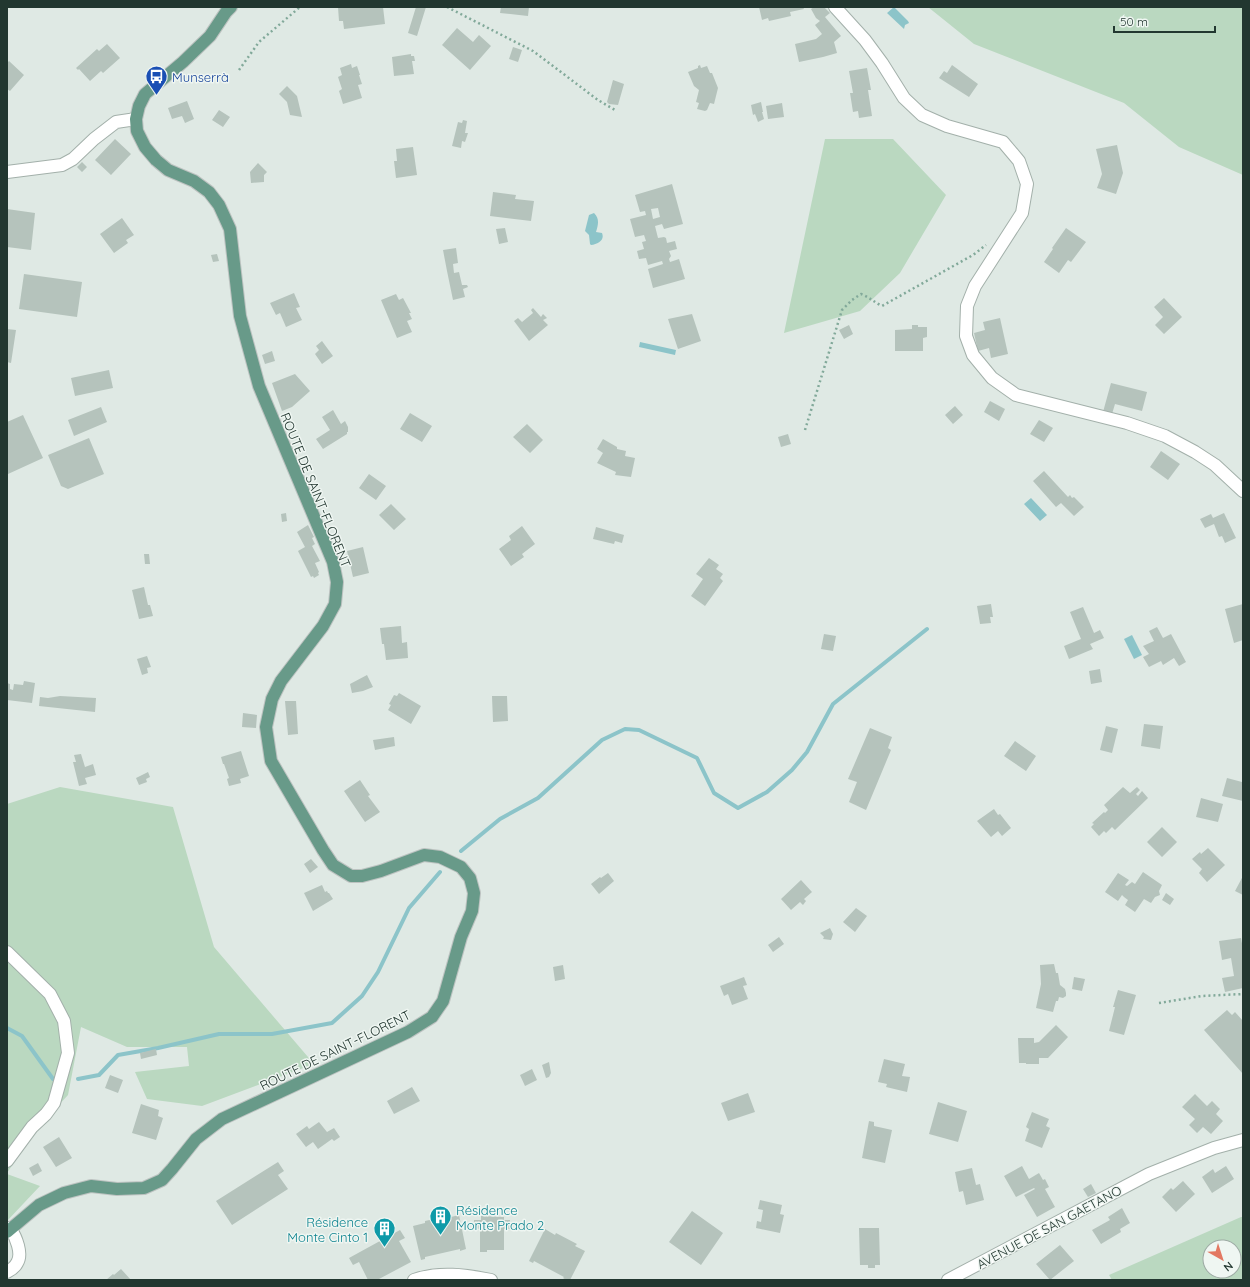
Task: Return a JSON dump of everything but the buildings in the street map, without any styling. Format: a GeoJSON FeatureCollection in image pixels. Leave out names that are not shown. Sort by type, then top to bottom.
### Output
{"type":"FeatureCollection","features":[{"type":"Feature","properties":{"kind":"main road"},"geometry":{"type":"LineString","coordinates":[[136,119],[139,106],[145,94],[183,62],[210,36],[231,7]]}},
{"type":"Feature","properties":{"kind":"main road","name":"ROUTE DE SAINT-FLORENT"},"geometry":{"type":"LineString","coordinates":[[9,1230],[39,1205],[64,1193],[91,1186],[117,1190],[144,1188],[162,1180],[196,1139],[222,1119],[408,1032],[432,1016],[443,1001],[461,937],[472,911],[474,893],[470,878],[461,866],[440,857],[424,855],[381,871],[362,876],[351,876],[333,865],[322,850],[271,761],[266,727],[272,698],[281,681],[323,626],[335,604],[337,582],[336,575],[332,562],[259,386],[240,316],[230,229],[219,205],[209,192],[194,181],[168,170],[156,160],[145,147],[137,131],[136,119]]}},
{"type":"Feature","properties":{"kind":"street"},"geometry":{"type":"LineString","coordinates":[[835,7],[882,63],[904,98],[922,115],[947,126],[1003,142],[1020,161],[1027,184],[1022,214],[975,286],[967,306],[966,336],[973,355],[992,378],[1016,395],[1127,423],[1165,436],[1195,452],[1215,465],[1243,491]]}},
{"type":"Feature","properties":{"kind":"street"},"geometry":{"type":"LineString","coordinates":[[7,172],[62,165],[73,159],[94,139],[116,122],[136,119]]}},
{"type":"Feature","properties":{"kind":"street"},"geometry":{"type":"LineString","coordinates":[[7,952],[50,994],[64,1021],[68,1053],[54,1102],[46,1114],[32,1127],[7,1161]]}},
{"type":"Feature","properties":{"kind":"street","name":"AVENUE DE SAN GAETANO"},"geometry":{"type":"LineString","coordinates":[[948,1280],[1149,1174],[1214,1148],[1243,1140]]}},
{"type":"Feature","properties":{"kind":"street"},"geometry":{"type":"LineString","coordinates":[[7,1272],[18,1262],[19,1253],[14,1234],[9,1230]]}},
{"type":"Feature","properties":{"kind":"street"},"geometry":{"type":"LineString","coordinates":[[414,1280],[423,1277],[445,1274],[491,1280]]}},
{"type":"Feature","properties":{"kind":"path"},"geometry":{"type":"LineString","coordinates":[[239,70],[259,42],[300,7]]}},
{"type":"Feature","properties":{"kind":"path"},"geometry":{"type":"LineString","coordinates":[[447,7],[533,51],[598,100],[614,110]]}},
{"type":"Feature","properties":{"kind":"path"},"geometry":{"type":"LineString","coordinates":[[806,430],[842,310],[852,300],[861,294],[868,296],[882,306],[973,255],[991,241],[1008,236]]}},
{"type":"Feature","properties":{"kind":"path"},"geometry":{"type":"LineString","coordinates":[[1158,1003],[1202,996],[1243,994]]}},
{"type":"Feature","properties":{"kind":"green space"},"geometry":{"type":"Polygon","coordinates":[[[928,7],[1243,7],[1243,175],[1179,147],[1124,103],[974,44],[928,7]]]}},
{"type":"Feature","properties":{"kind":"green space"},"geometry":{"type":"Polygon","coordinates":[[[825,139],[893,139],[946,195],[900,273],[860,311],[784,333],[825,139]]]}},
{"type":"Feature","properties":{"kind":"green space"},"geometry":{"type":"Polygon","coordinates":[[[60,787],[173,807],[214,947],[314,1064],[202,1106],[147,1099],[135,1072],[189,1066],[187,1047],[127,1047],[81,1027],[68,1095],[35,1131],[7,1173],[7,804],[60,787]]]}},
{"type":"Feature","properties":{"kind":"green space"},"geometry":{"type":"Polygon","coordinates":[[[7,1174],[40,1186],[7,1221],[7,1174]]]}},
{"type":"Feature","properties":{"kind":"green space"},"geometry":{"type":"Polygon","coordinates":[[[1243,1217],[1243,1280],[1112,1280],[1109,1275],[1243,1217]]]}},
{"type":"Feature","properties":{"kind":"water"},"geometry":{"type":"Polygon","coordinates":[[[894,7],[909,23],[905,25],[904,29],[887,13],[894,7]]]}},
{"type":"Feature","properties":{"kind":"water"},"geometry":{"type":"Polygon","coordinates":[[[594,213],[598,220],[596,232],[602,233],[603,238],[598,243],[591,245],[589,235],[585,231],[589,215],[594,213]]]}},
{"type":"Feature","properties":{"kind":"water"},"geometry":{"type":"Polygon","coordinates":[[[640,342],[676,350],[675,355],[639,347],[640,342]]]}},
{"type":"Feature","properties":{"kind":"water"},"geometry":{"type":"Polygon","coordinates":[[[1031,498],[1047,515],[1040,521],[1024,504],[1031,498]]]}},
{"type":"Feature","properties":{"kind":"water"},"geometry":{"type":"Polygon","coordinates":[[[1132,635],[1142,655],[1134,659],[1124,639],[1132,635]]]}},
{"type":"Feature","properties":{"kind":"waterway"},"geometry":{"type":"LineString","coordinates":[[461,851],[500,819],[538,798],[602,740],[625,729],[639,730],[697,758],[714,793],[738,808],[767,792],[792,770],[807,752],[833,704],[927,629]]}},
{"type":"Feature","properties":{"kind":"waterway"},"geometry":{"type":"LineString","coordinates":[[78,1079],[99,1075],[118,1055],[158,1048],[219,1034],[272,1034],[332,1023],[362,996],[378,972],[409,908],[440,872]]}},
{"type":"Feature","properties":{"kind":"waterway"},"geometry":{"type":"LineString","coordinates":[[7,1028],[22,1036],[53,1079]]}},
{"type":"Feature","properties":{"kind":"place","name":"Munserrà"},"geometry":{"type":"Point","coordinates":[156,96]}},
{"type":"Feature","properties":{"kind":"place","name":"Résidence Monte Prado 2"},"geometry":{"type":"Point","coordinates":[440,1236]}},
{"type":"Feature","properties":{"kind":"place","name":"Résidence Monte Cinto 1"},"geometry":{"type":"Point","coordinates":[384,1248]}}]}
